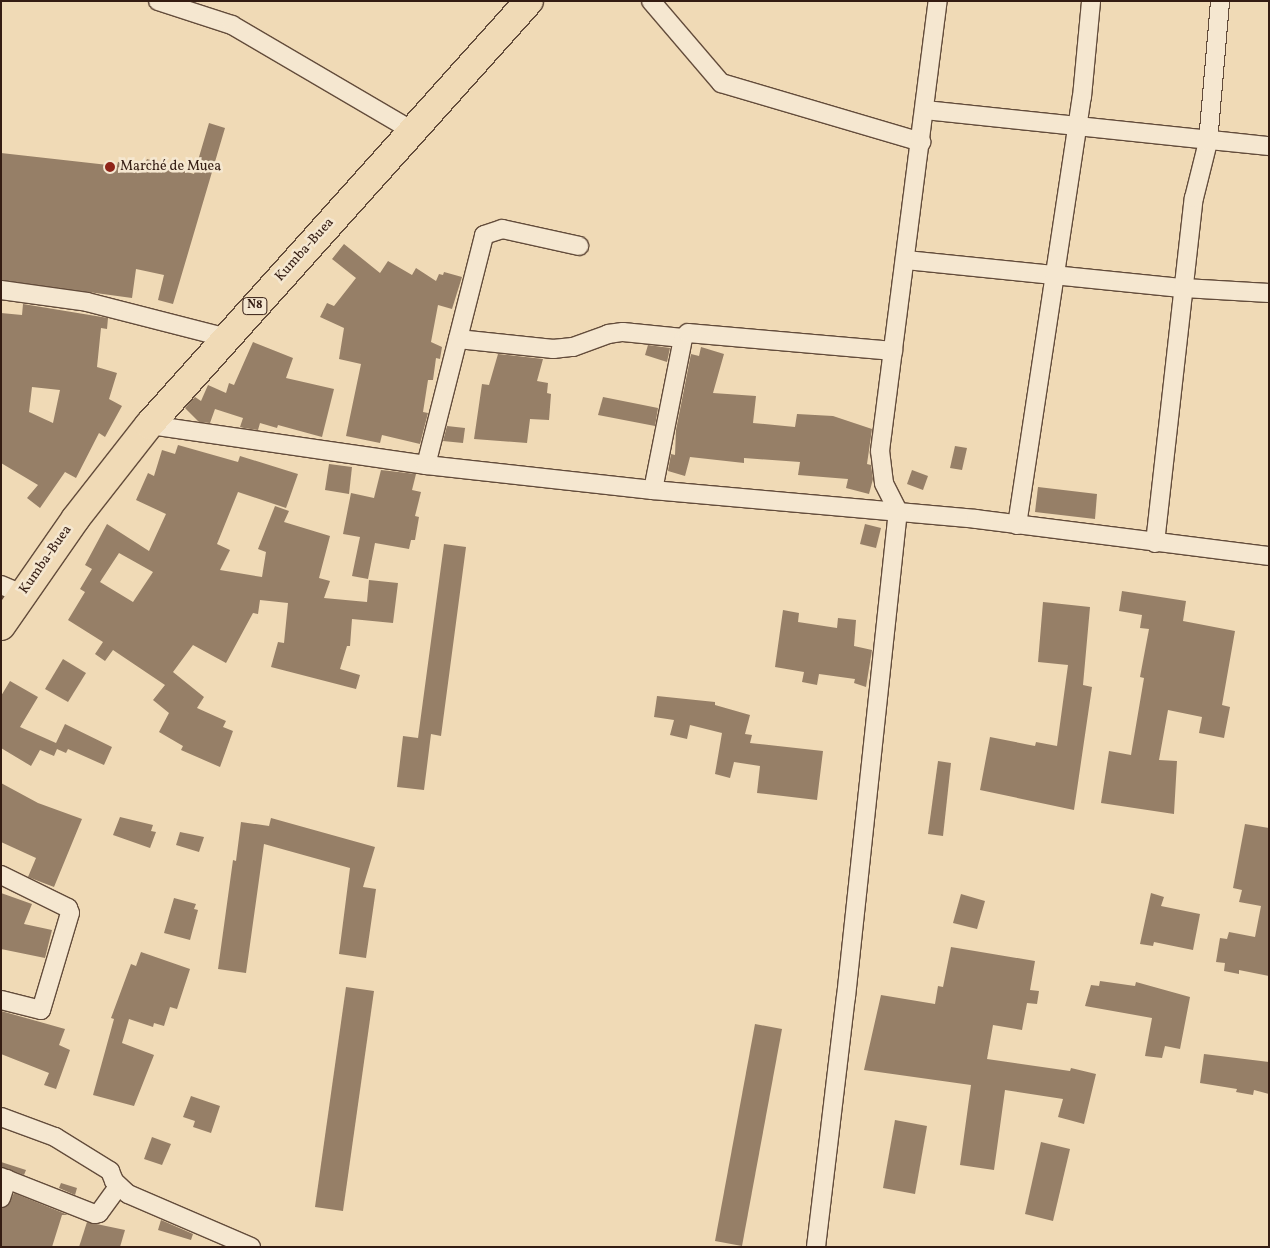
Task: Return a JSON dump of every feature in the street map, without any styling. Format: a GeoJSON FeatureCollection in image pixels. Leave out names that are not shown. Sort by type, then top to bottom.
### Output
{"type":"FeatureCollection","features":[{"type":"Feature","properties":{"kind":"highway","name":"Kumba-Buea"},"geometry":{"type":"LineString","coordinates":[[1,626],[12,590],[76,518],[149,425],[411,130],[529,1]]}},
{"type":"Feature","properties":{"kind":"street"},"geometry":{"type":"LineString","coordinates":[[158,1],[198,7],[411,130]]}},
{"type":"Feature","properties":{"kind":"street"},"geometry":{"type":"LineString","coordinates":[[651,1],[721,83],[921,142]]}},
{"type":"Feature","properties":{"kind":"street"},"geometry":{"type":"LineString","coordinates":[[816,1247],[846,997],[898,511],[884,483],[880,451],[938,1]]}},
{"type":"Feature","properties":{"kind":"street"},"geometry":{"type":"LineString","coordinates":[[1017,525],[1077,127],[1091,1]]}},
{"type":"Feature","properties":{"kind":"street"},"geometry":{"type":"LineString","coordinates":[[1155,543],[1194,198],[1208,142],[1220,1]]}},
{"type":"Feature","properties":{"kind":"street"},"geometry":{"type":"LineString","coordinates":[[925,110],[1208,142],[1269,146]]}},
{"type":"Feature","properties":{"kind":"street"},"geometry":{"type":"LineString","coordinates":[[426,465],[484,235],[502,229],[579,246]]}},
{"type":"Feature","properties":{"kind":"street"},"geometry":{"type":"LineString","coordinates":[[906,260],[1184,288],[1269,293]]}},
{"type":"Feature","properties":{"kind":"street"},"geometry":{"type":"LineString","coordinates":[[1,290],[87,302],[227,338]]}},
{"type":"Feature","properties":{"kind":"street"},"geometry":{"type":"LineString","coordinates":[[458,339],[553,349],[573,347],[608,334],[622,332],[684,338]]}},
{"type":"Feature","properties":{"kind":"street"},"geometry":{"type":"LineString","coordinates":[[653,490],[684,338],[688,333],[893,351]]}},
{"type":"Feature","properties":{"kind":"street"},"geometry":{"type":"LineString","coordinates":[[149,425],[426,465],[653,490],[898,511],[1269,556]]}},
{"type":"Feature","properties":{"kind":"street"},"geometry":{"type":"LineString","coordinates":[[1,875],[68,908],[70,913],[41,1010],[1,1000]]}},
{"type":"Feature","properties":{"kind":"street"},"geometry":{"type":"LineString","coordinates":[[1,1117],[55,1136],[110,1171],[118,1187],[128,1194],[251,1247]]}},
{"type":"Feature","properties":{"kind":"street"},"geometry":{"type":"LineString","coordinates":[[1,1198],[4,1178],[95,1214],[99,1213],[118,1187]]}},
{"type":"Feature","properties":{"kind":"building"},"geometry":{"type":"Polygon","coordinates":[[[209,123],[225,128],[173,304],[158,300],[164,275],[136,269],[132,298],[1,280],[1,153],[117,166],[118,162],[145,164],[147,159],[194,174],[209,123]]]}},
{"type":"Feature","properties":{"kind":"building"},"geometry":{"type":"Polygon","coordinates":[[[344,244],[380,273],[388,261],[412,275],[416,268],[436,281],[439,274],[443,275],[444,272],[462,277],[452,309],[438,305],[431,342],[442,347],[440,359],[436,358],[433,380],[428,380],[423,412],[428,413],[420,444],[382,435],[380,443],[346,436],[361,364],[339,359],[344,328],[320,317],[327,303],[334,306],[356,278],[332,259],[344,244]]]}},
{"type":"Feature","properties":{"kind":"building"},"geometry":{"type":"Polygon","coordinates":[[[23,304],[108,318],[107,329],[101,328],[97,367],[117,373],[109,399],[122,406],[105,437],[99,433],[76,478],[65,472],[40,508],[27,498],[38,485],[1,463],[1,313],[22,315],[23,304]],[[32,387],[29,412],[53,423],[60,390],[32,387]]]}},
{"type":"Feature","properties":{"kind":"building"},"geometry":{"type":"Polygon","coordinates":[[[253,342],[293,358],[286,378],[334,389],[322,437],[278,425],[277,428],[260,423],[258,430],[240,427],[243,418],[215,409],[210,423],[199,422],[185,408],[195,397],[201,401],[208,385],[226,393],[229,383],[234,385],[253,342]]]}},
{"type":"Feature","properties":{"kind":"building"},"geometry":{"type":"Polygon","coordinates":[[[648,345],[670,348],[667,362],[645,355],[648,345]]]}},
{"type":"Feature","properties":{"kind":"building"},"geometry":{"type":"Polygon","coordinates":[[[701,347],[724,354],[713,393],[756,396],[753,423],[795,427],[797,414],[833,416],[872,429],[867,464],[871,465],[873,479],[869,494],[846,488],[848,479],[798,475],[800,462],[744,458],[744,463],[690,457],[685,476],[668,471],[671,454],[675,455],[676,430],[691,354],[699,356],[701,347]]]}},
{"type":"Feature","properties":{"kind":"building"},"geometry":{"type":"Polygon","coordinates":[[[498,354],[543,359],[537,381],[548,383],[547,393],[551,394],[549,420],[530,419],[527,443],[474,439],[482,384],[489,385],[498,354]]]}},
{"type":"Feature","properties":{"kind":"building"},"geometry":{"type":"Polygon","coordinates":[[[603,397],[658,408],[655,426],[598,415],[603,397]]]}},
{"type":"Feature","properties":{"kind":"building"},"geometry":{"type":"Polygon","coordinates":[[[447,426],[465,428],[463,443],[443,441],[447,426]]]}},
{"type":"Feature","properties":{"kind":"building"},"geometry":{"type":"Polygon","coordinates":[[[178,445],[238,462],[240,456],[298,474],[286,508],[238,492],[217,544],[230,550],[220,570],[262,577],[266,552],[258,549],[275,506],[289,511],[284,522],[330,536],[319,578],[330,581],[324,598],[367,602],[369,580],[398,583],[393,623],[352,619],[350,646],[347,646],[340,669],[360,675],[356,689],[271,667],[278,642],[284,643],[288,603],[260,600],[258,614],[253,613],[226,663],[193,645],[173,672],[204,697],[197,708],[226,721],[223,727],[233,731],[220,767],[181,750],[183,746],[159,732],[169,713],[153,700],[165,685],[113,650],[105,661],[95,654],[103,642],[68,620],[85,592],[80,589],[92,569],[85,565],[107,524],[149,551],[166,514],[136,500],[148,473],[154,476],[162,450],[175,454],[178,445]],[[119,553],[100,582],[133,602],[153,572],[119,553]]]}},
{"type":"Feature","properties":{"kind":"building"},"geometry":{"type":"Polygon","coordinates":[[[955,446],[967,448],[962,470],[950,468],[955,446]]]}},
{"type":"Feature","properties":{"kind":"building"},"geometry":{"type":"Polygon","coordinates":[[[329,464],[352,467],[349,494],[325,490],[329,464]]]}},
{"type":"Feature","properties":{"kind":"building"},"geometry":{"type":"Polygon","coordinates":[[[381,470],[416,474],[412,490],[421,492],[415,516],[419,517],[415,540],[411,540],[409,549],[375,543],[368,579],[352,576],[360,537],[343,534],[351,493],[374,498],[381,470]]]}},
{"type":"Feature","properties":{"kind":"building"},"geometry":{"type":"Polygon","coordinates":[[[912,470],[928,476],[923,490],[907,484],[912,470]]]}},
{"type":"Feature","properties":{"kind":"building"},"geometry":{"type":"Polygon","coordinates":[[[1038,487],[1097,494],[1095,519],[1035,512],[1038,487]]]}},
{"type":"Feature","properties":{"kind":"building"},"geometry":{"type":"Polygon","coordinates":[[[865,524],[881,528],[876,548],[860,544],[865,524]]]}},
{"type":"Feature","properties":{"kind":"building"},"geometry":{"type":"Polygon","coordinates":[[[444,544],[466,547],[441,736],[431,734],[424,790],[397,787],[403,736],[418,738],[444,544]]]}},
{"type":"Feature","properties":{"kind":"building"},"geometry":{"type":"Polygon","coordinates":[[[1122,591],[1186,601],[1183,621],[1235,631],[1222,705],[1230,707],[1224,738],[1199,733],[1202,717],[1168,710],[1159,760],[1177,761],[1174,814],[1101,803],[1109,751],[1131,755],[1144,678],[1140,677],[1149,629],[1140,628],[1142,615],[1119,611],[1122,591]]]}},
{"type":"Feature","properties":{"kind":"building"},"geometry":{"type":"Polygon","coordinates":[[[1043,602],[1090,607],[1083,685],[1092,687],[1074,810],[980,790],[990,737],[1035,746],[1036,742],[1057,746],[1068,665],[1038,662],[1043,602]]]}},
{"type":"Feature","properties":{"kind":"building"},"geometry":{"type":"Polygon","coordinates":[[[783,610],[799,613],[798,622],[837,628],[838,618],[856,620],[854,646],[872,650],[866,687],[854,683],[855,679],[819,674],[817,685],[802,682],[804,672],[775,667],[783,610]]]}},
{"type":"Feature","properties":{"kind":"building"},"geometry":{"type":"Polygon","coordinates":[[[63,659],[86,673],[68,702],[45,689],[63,659]]]}},
{"type":"Feature","properties":{"kind":"building"},"geometry":{"type":"Polygon","coordinates":[[[10,681],[38,697],[20,727],[56,743],[65,724],[112,747],[104,765],[68,749],[66,753],[57,749],[54,756],[40,750],[31,766],[1,748],[1,696],[10,681]]]}},
{"type":"Feature","properties":{"kind":"building"},"geometry":{"type":"Polygon","coordinates":[[[657,696],[715,702],[715,705],[750,715],[745,734],[752,735],[750,743],[823,751],[817,800],[757,793],[760,766],[734,762],[730,778],[715,774],[722,733],[690,725],[687,739],[670,735],[674,720],[654,717],[657,696]]]}},
{"type":"Feature","properties":{"kind":"building"},"geometry":{"type":"Polygon","coordinates":[[[938,761],[951,763],[943,836],[928,834],[938,761]]]}},
{"type":"Feature","properties":{"kind":"building"},"geometry":{"type":"Polygon","coordinates":[[[1,783],[38,803],[82,819],[54,887],[28,877],[36,858],[1,842],[1,783]]]}},
{"type":"Feature","properties":{"kind":"building"},"geometry":{"type":"Polygon","coordinates":[[[120,817],[153,825],[151,831],[156,832],[150,848],[113,835],[120,817]]]}},
{"type":"Feature","properties":{"kind":"building"},"geometry":{"type":"Polygon","coordinates":[[[271,818],[375,847],[363,887],[376,889],[366,958],[339,954],[350,868],[264,844],[246,973],[218,969],[233,860],[236,861],[241,822],[269,826],[271,818]]]}},
{"type":"Feature","properties":{"kind":"building"},"geometry":{"type":"Polygon","coordinates":[[[1245,824],[1269,828],[1269,976],[1239,970],[1239,974],[1224,971],[1225,963],[1216,962],[1220,938],[1227,939],[1229,932],[1255,937],[1261,906],[1239,902],[1242,890],[1233,888],[1245,824]]]}},
{"type":"Feature","properties":{"kind":"building"},"geometry":{"type":"Polygon","coordinates":[[[180,832],[204,837],[199,852],[176,845],[180,832]]]}},
{"type":"Feature","properties":{"kind":"building"},"geometry":{"type":"Polygon","coordinates":[[[1,893],[32,904],[24,924],[52,930],[45,958],[1,949],[1,893]]]}},
{"type":"Feature","properties":{"kind":"building"},"geometry":{"type":"Polygon","coordinates":[[[1151,893],[1164,897],[1161,906],[1200,914],[1193,950],[1154,942],[1153,946],[1140,944],[1151,893]]]}},
{"type":"Feature","properties":{"kind":"building"},"geometry":{"type":"Polygon","coordinates":[[[961,894],[985,901],[977,929],[953,923],[961,894]]]}},
{"type":"Feature","properties":{"kind":"building"},"geometry":{"type":"Polygon","coordinates":[[[174,898],[196,904],[194,909],[198,910],[190,940],[164,933],[174,898]]]}},
{"type":"Feature","properties":{"kind":"building"},"geometry":{"type":"Polygon","coordinates":[[[951,947],[1035,961],[1030,990],[1039,991],[1037,1004],[1027,1003],[1022,1030],[993,1025],[987,1059],[1070,1071],[1071,1068],[1096,1074],[1084,1124],[1058,1117],[1063,1099],[1005,1090],[994,1170],[960,1165],[971,1085],[864,1070],[881,995],[935,1004],[938,986],[943,987],[951,947]]]}},
{"type":"Feature","properties":{"kind":"building"},"geometry":{"type":"Polygon","coordinates":[[[141,952],[190,969],[177,1009],[170,1007],[164,1026],[154,1023],[153,1027],[129,1019],[122,1043],[154,1055],[134,1106],[93,1095],[114,1019],[111,1018],[131,964],[136,966],[141,952]]]}},
{"type":"Feature","properties":{"kind":"building"},"geometry":{"type":"Polygon","coordinates":[[[1100,981],[1135,986],[1136,982],[1190,997],[1180,1049],[1165,1046],[1162,1058],[1145,1056],[1152,1018],[1085,1006],[1091,985],[1099,986],[1100,981]]]}},
{"type":"Feature","properties":{"kind":"building"},"geometry":{"type":"Polygon","coordinates":[[[346,987],[374,991],[343,1211],[315,1207],[346,987]]]}},
{"type":"Feature","properties":{"kind":"building"},"geometry":{"type":"Polygon","coordinates":[[[1,1011],[65,1029],[59,1045],[70,1050],[56,1089],[44,1085],[49,1073],[1,1054],[1,1011]]]}},
{"type":"Feature","properties":{"kind":"building"},"geometry":{"type":"Polygon","coordinates":[[[755,1024],[782,1029],[742,1246],[715,1241],[755,1024]]]}},
{"type":"Feature","properties":{"kind":"building"},"geometry":{"type":"Polygon","coordinates":[[[1204,1054],[1269,1062],[1269,1094],[1254,1090],[1253,1095],[1236,1092],[1237,1089],[1200,1083],[1204,1054]]]}},
{"type":"Feature","properties":{"kind":"building"},"geometry":{"type":"Polygon","coordinates":[[[191,1096],[220,1106],[211,1133],[193,1127],[195,1121],[183,1117],[191,1096]]]}},
{"type":"Feature","properties":{"kind":"building"},"geometry":{"type":"Polygon","coordinates":[[[895,1120],[927,1126],[915,1194],[883,1188],[895,1120]]]}},
{"type":"Feature","properties":{"kind":"building"},"geometry":{"type":"Polygon","coordinates":[[[152,1137],[171,1144],[162,1165],[144,1159],[152,1137]]]}},
{"type":"Feature","properties":{"kind":"building"},"geometry":{"type":"Polygon","coordinates":[[[1041,1142],[1070,1149],[1053,1221],[1025,1214],[1041,1142]]]}},
{"type":"Feature","properties":{"kind":"building"},"geometry":{"type":"Polygon","coordinates":[[[1,1162],[26,1170],[24,1175],[1,1167],[1,1162]]]}},
{"type":"Feature","properties":{"kind":"building"},"geometry":{"type":"Polygon","coordinates":[[[61,1183],[77,1188],[75,1195],[59,1188],[61,1183]]]}},
{"type":"Feature","properties":{"kind":"building"},"geometry":{"type":"Polygon","coordinates":[[[14,1193],[68,1215],[62,1215],[52,1247],[1,1247],[1,1208],[8,1205],[14,1193]]]}},
{"type":"Feature","properties":{"kind":"building"},"geometry":{"type":"Polygon","coordinates":[[[161,1220],[193,1234],[191,1240],[158,1230],[161,1220]]]}},
{"type":"Feature","properties":{"kind":"building"},"geometry":{"type":"Polygon","coordinates":[[[87,1222],[125,1230],[120,1247],[79,1247],[87,1222]]]}},
{"type":"Feature","properties":{"kind":"place","name":"Marché de Muea"},"geometry":{"type":"Point","coordinates":[110,167]}}]}
